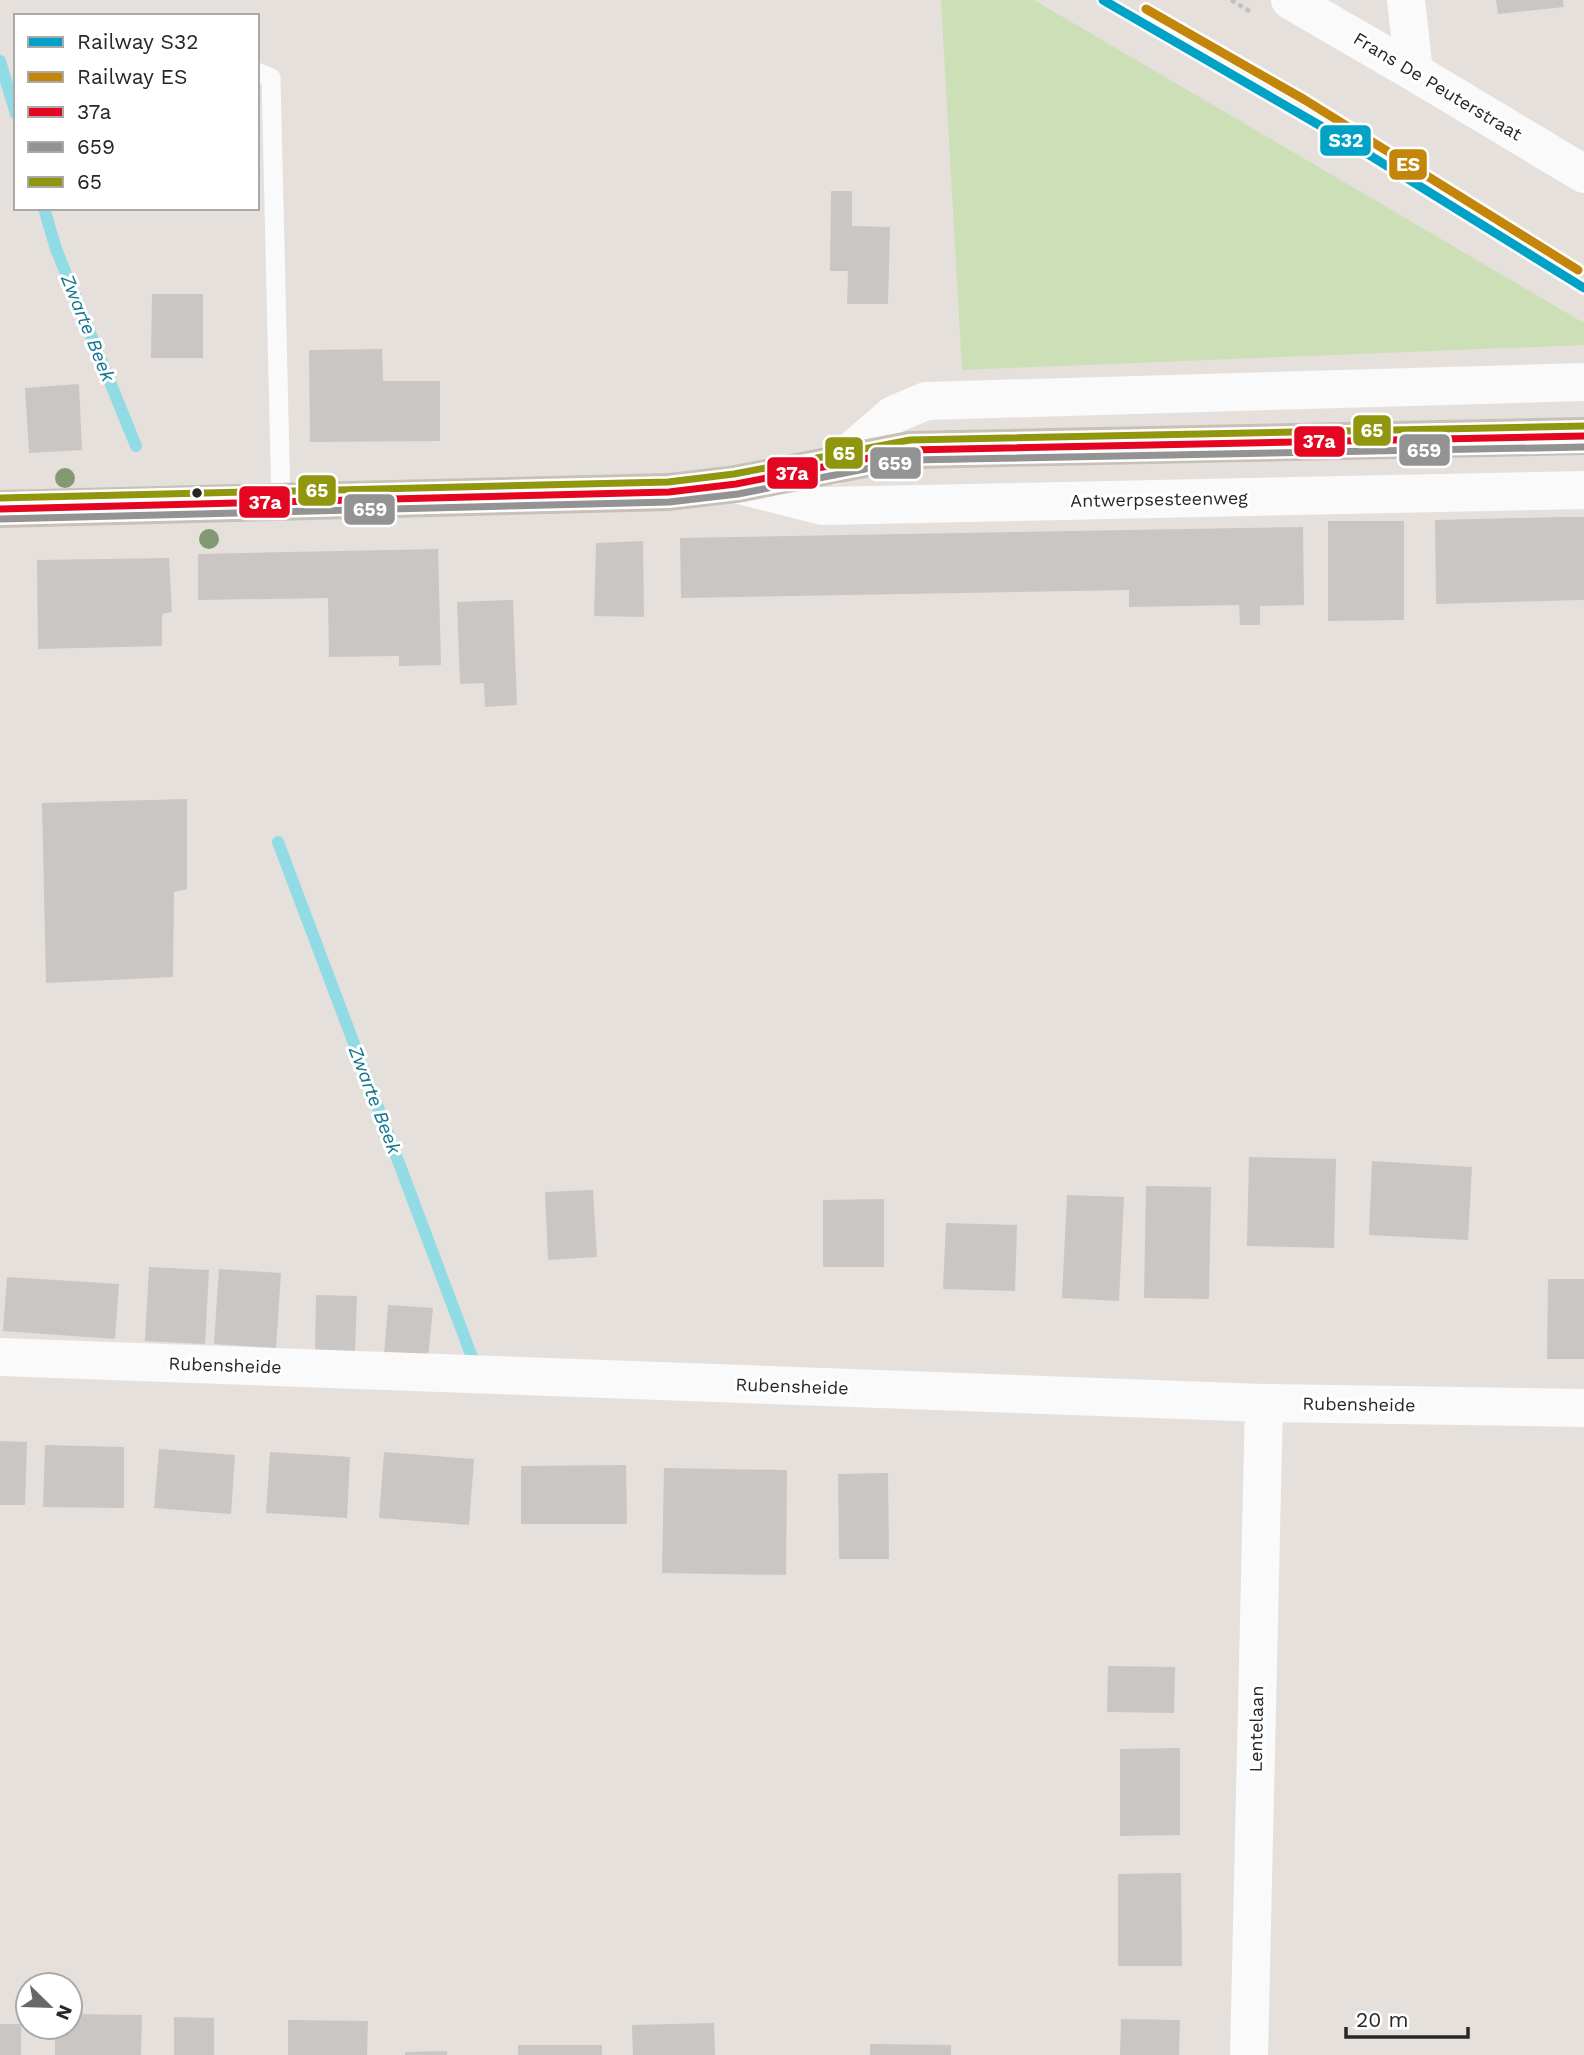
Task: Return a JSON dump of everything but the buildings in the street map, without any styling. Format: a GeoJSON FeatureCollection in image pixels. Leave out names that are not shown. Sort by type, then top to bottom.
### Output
{"type":"FeatureCollection","features":[{"type":"Feature","properties":{"kind":"main road","name":"Antwerpsesteenweg"},"geometry":{"type":"LineString","coordinates":[[0,509],[669,492],[736,484],[910,450],[1584,436]]}},
{"type":"Feature","properties":{"kind":"street","name":"Frans De Peuterstraat"},"geometry":{"type":"LineString","coordinates":[[1290,0],[1584,174]]}},
{"type":"Feature","properties":{"kind":"street"},"geometry":{"type":"LineString","coordinates":[[1406,0],[1415,72]]}},
{"type":"Feature","properties":{"kind":"street"},"geometry":{"type":"LineString","coordinates":[[834,466],[893,415],[926,401],[1584,382]]}},
{"type":"Feature","properties":{"kind":"street","name":"Antwerpsesteenweg"},"geometry":{"type":"LineString","coordinates":[[736,484],[823,506],[1584,491]]}},
{"type":"Feature","properties":{"kind":"street","name":"Rubensheide"},"geometry":{"type":"LineString","coordinates":[[0,1357],[1264,1403],[1584,1408]]}},
{"type":"Feature","properties":{"kind":"street","name":"Lentelaan"},"geometry":{"type":"LineString","coordinates":[[1249,2055],[1264,1403]]}},
{"type":"Feature","properties":{"kind":"lane"},"geometry":{"type":"LineString","coordinates":[[259,73],[271,78],[281,502]]}},
{"type":"Feature","properties":{"kind":"green space"},"geometry":{"type":"Polygon","coordinates":[[[941,0],[1034,0],[1584,323],[1584,345],[962,370],[941,0]]]}},
{"type":"Feature","properties":{"kind":"waterway","name":"Zwarte Beek"},"geometry":{"type":"LineString","coordinates":[[0,61],[14,107]]}},
{"type":"Feature","properties":{"kind":"waterway","name":"Zwarte Beek"},"geometry":{"type":"LineString","coordinates":[[45,210],[56,249],[136,446]]}},
{"type":"Feature","properties":{"kind":"waterway","name":"Zwarte Beek"},"geometry":{"type":"LineString","coordinates":[[278,842],[472,1357]]}},
{"type":"Feature","properties":{"kind":"rail line","name":"S32"},"geometry":{"type":"LineString","coordinates":[[1103,0],[1345,140],[1584,288]]}},
{"type":"Feature","properties":{"kind":"rail line","name":"ES"},"geometry":{"type":"LineString","coordinates":[[1146,9],[1305,100],[1578,270]]}},
{"type":"Feature","properties":{"kind":"transit line","name":"65"},"geometry":{"type":"LineString","coordinates":[[0,498],[668,482],[734,474],[910,440],[1584,426]]}},
{"type":"Feature","properties":{"kind":"transit line","name":"37a"},"geometry":{"type":"LineString","coordinates":[[0,509],[669,492],[736,484],[910,450],[1584,436]]}},
{"type":"Feature","properties":{"kind":"transit line","name":"659"},"geometry":{"type":"LineString","coordinates":[[0,519],[669,502],[738,494],[911,460],[1584,447]]}}]}
